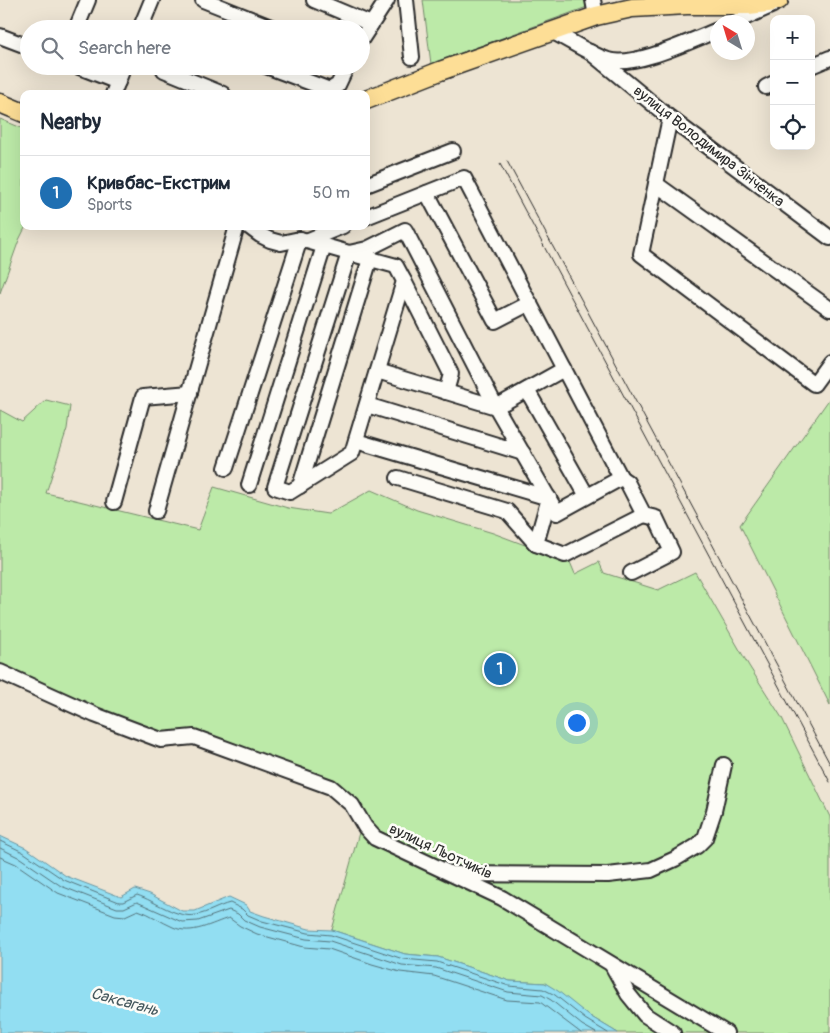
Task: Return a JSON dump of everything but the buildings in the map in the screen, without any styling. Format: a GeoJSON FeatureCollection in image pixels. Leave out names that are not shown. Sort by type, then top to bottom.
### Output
{"type":"FeatureCollection","features":[{"type":"Feature","properties":{"kind":"main road"},"geometry":{"type":"LineString","coordinates":[[370,98],[440,71],[553,32],[595,8],[748,5],[781,0]]}},
{"type":"Feature","properties":{"kind":"main road"},"geometry":{"type":"LineString","coordinates":[[0,103],[20,111]]}},
{"type":"Feature","properties":{"kind":"street"},"geometry":{"type":"LineString","coordinates":[[80,20],[88,0]]}},
{"type":"Feature","properties":{"kind":"street"},"geometry":{"type":"LineString","coordinates":[[144,20],[152,0]]}},
{"type":"Feature","properties":{"kind":"street"},"geometry":{"type":"LineString","coordinates":[[203,0],[253,20]]}},
{"type":"Feature","properties":{"kind":"street"},"geometry":{"type":"LineString","coordinates":[[314,0],[362,20]]}},
{"type":"Feature","properties":{"kind":"street"},"geometry":{"type":"LineString","coordinates":[[371,24],[387,0]]}},
{"type":"Feature","properties":{"kind":"street"},"geometry":{"type":"LineString","coordinates":[[406,0],[412,57]]}},
{"type":"Feature","properties":{"kind":"street"},"geometry":{"type":"LineString","coordinates":[[750,15],[781,0]]}},
{"type":"Feature","properties":{"kind":"street","name":"вулиця Володимира Зінченка"},"geometry":{"type":"LineString","coordinates":[[553,32],[590,52],[609,60],[622,62],[684,44],[710,33]]}},
{"type":"Feature","properties":{"kind":"street"},"geometry":{"type":"LineString","coordinates":[[0,36],[20,44]]}},
{"type":"Feature","properties":{"kind":"street","name":"вулиця Володимира Зінченка"},"geometry":{"type":"LineString","coordinates":[[590,52],[670,118],[830,238]]}},
{"type":"Feature","properties":{"kind":"street"},"geometry":{"type":"LineString","coordinates":[[815,64],[830,58]]}},
{"type":"Feature","properties":{"kind":"street"},"geometry":{"type":"LineString","coordinates":[[93,75],[115,88],[120,75]]}},
{"type":"Feature","properties":{"kind":"street"},"geometry":{"type":"LineString","coordinates":[[176,75],[213,90]]}},
{"type":"Feature","properties":{"kind":"street"},"geometry":{"type":"LineString","coordinates":[[290,75],[330,90],[338,85],[343,75]]}},
{"type":"Feature","properties":{"kind":"street"},"geometry":{"type":"LineString","coordinates":[[670,118],[641,254],[814,384],[830,362]]}},
{"type":"Feature","properties":{"kind":"street"},"geometry":{"type":"LineString","coordinates":[[370,184],[453,151]]}},
{"type":"Feature","properties":{"kind":"street"},"geometry":{"type":"LineString","coordinates":[[370,215],[464,178],[621,478],[627,482],[644,515]]}},
{"type":"Feature","properties":{"kind":"street"},"geometry":{"type":"LineString","coordinates":[[656,184],[830,309]]}},
{"type":"Feature","properties":{"kind":"street"},"geometry":{"type":"LineString","coordinates":[[427,193],[494,321],[530,303]]}},
{"type":"Feature","properties":{"kind":"street"},"geometry":{"type":"LineString","coordinates":[[156,511],[236,230]]}},
{"type":"Feature","properties":{"kind":"street"},"geometry":{"type":"LineString","coordinates":[[253,230],[260,235],[281,243],[303,240],[332,230]]}},
{"type":"Feature","properties":{"kind":"street"},"geometry":{"type":"LineString","coordinates":[[349,253],[367,249],[405,230],[496,407],[557,512],[621,478]]}},
{"type":"Feature","properties":{"kind":"street"},"geometry":{"type":"LineString","coordinates":[[303,240],[396,266],[451,374],[446,392]]}},
{"type":"Feature","properties":{"kind":"street"},"geometry":{"type":"LineString","coordinates":[[226,468],[303,240]]}},
{"type":"Feature","properties":{"kind":"street"},"geometry":{"type":"LineString","coordinates":[[250,484],[324,246]]}},
{"type":"Feature","properties":{"kind":"street"},"geometry":{"type":"LineString","coordinates":[[349,253],[275,487],[290,492],[352,453],[404,282]]}},
{"type":"Feature","properties":{"kind":"street"},"geometry":{"type":"LineString","coordinates":[[300,486],[370,259]]}},
{"type":"Feature","properties":{"kind":"street"},"geometry":{"type":"LineString","coordinates":[[377,371],[496,407],[564,369]]}},
{"type":"Feature","properties":{"kind":"street"},"geometry":{"type":"LineString","coordinates":[[527,390],[587,496]]}},
{"type":"Feature","properties":{"kind":"street"},"geometry":{"type":"LineString","coordinates":[[114,502],[143,397],[190,393]]}},
{"type":"Feature","properties":{"kind":"street"},"geometry":{"type":"LineString","coordinates":[[367,405],[523,453]]}},
{"type":"Feature","properties":{"kind":"street"},"geometry":{"type":"LineString","coordinates":[[356,441],[549,498]]}},
{"type":"Feature","properties":{"kind":"street"},"geometry":{"type":"LineString","coordinates":[[398,478],[507,511],[536,544],[565,554],[644,515],[656,518],[672,552],[631,573]]}},
{"type":"Feature","properties":{"kind":"street"},"geometry":{"type":"LineString","coordinates":[[536,544],[549,498]]}},
{"type":"Feature","properties":{"kind":"street","name":"вулиця Льотчиків"},"geometry":{"type":"LineString","coordinates":[[0,672],[94,715],[161,740],[194,737],[332,787],[352,805],[365,827],[375,838],[502,898],[726,1033]]}},
{"type":"Feature","properties":{"kind":"street"},"geometry":{"type":"LineString","coordinates":[[452,874],[608,875],[652,870],[697,846],[705,838],[714,811],[724,765]]}},
{"type":"Feature","properties":{"kind":"street"},"geometry":{"type":"LineString","coordinates":[[612,965],[628,994],[645,1015],[673,1033]]}},
{"type":"Feature","properties":{"kind":"green space"},"geometry":{"type":"Polygon","coordinates":[[[423,0],[586,0],[587,7],[431,64],[423,0]]]}},
{"type":"Feature","properties":{"kind":"green space"},"geometry":{"type":"Polygon","coordinates":[[[0,119],[20,127],[20,230],[24,230],[0,293],[0,119]]]}},
{"type":"Feature","properties":{"kind":"green space"},"geometry":{"type":"Polygon","coordinates":[[[830,398],[830,705],[740,525],[830,398]]]}},
{"type":"Feature","properties":{"kind":"green space"},"geometry":{"type":"Polygon","coordinates":[[[46,400],[70,406],[67,429],[46,493],[198,530],[214,487],[288,508],[328,514],[371,490],[417,510],[493,533],[570,562],[575,574],[599,562],[604,573],[658,590],[695,572],[749,666],[782,718],[830,817],[830,1033],[618,1033],[588,1015],[545,983],[510,981],[438,957],[405,954],[332,930],[365,815],[356,799],[334,781],[160,735],[0,665],[0,410],[22,422],[46,400]]]}},
{"type":"Feature","properties":{"kind":"water","name":"Саксагань"},"geometry":{"type":"Polygon","coordinates":[[[0,836],[26,848],[66,876],[121,897],[135,889],[150,894],[182,911],[195,911],[229,897],[246,905],[250,911],[309,929],[332,930],[405,954],[438,957],[510,981],[545,983],[588,1015],[618,1033],[0,1033],[0,836]]]}},
{"type":"Feature","properties":{"kind":"tram line"},"geometry":{"type":"LineString","coordinates":[[507,161],[830,764]]}},
{"type":"Feature","properties":{"kind":"tram line"},"geometry":{"type":"LineString","coordinates":[[500,164],[830,782]]}},
{"type":"Feature","properties":{"kind":"place","name":"Кривбас-Екстрим"},"geometry":{"type":"Point","coordinates":[500,669]}}]}
